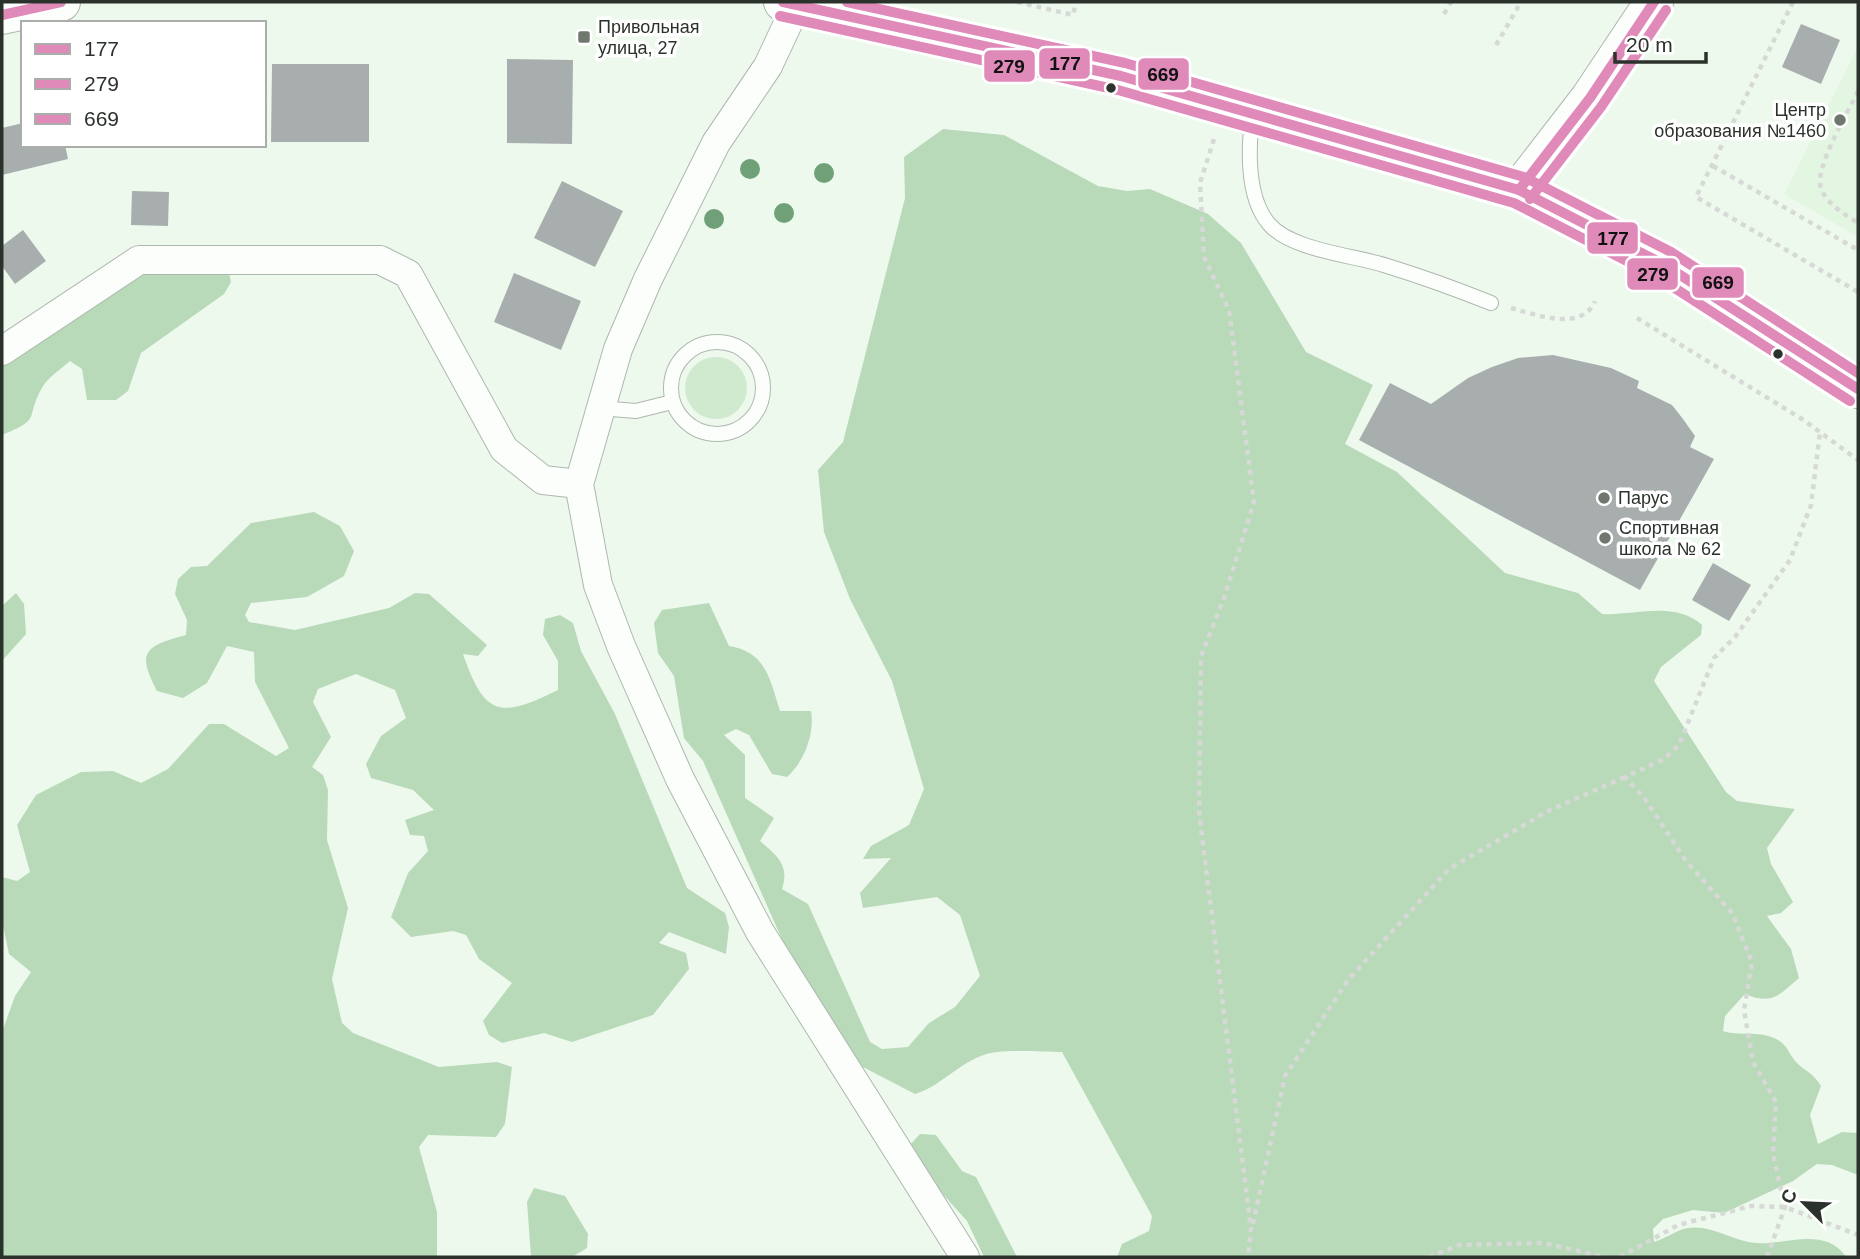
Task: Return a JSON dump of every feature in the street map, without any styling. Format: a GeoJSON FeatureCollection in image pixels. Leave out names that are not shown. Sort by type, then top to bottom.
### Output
{"type":"FeatureCollection","features":[{"type":"Feature","properties":{"kind":"main road"},"geometry":{"type":"LineString","coordinates":[[2,15],[61,2]]}},
{"type":"Feature","properties":{"kind":"main road"},"geometry":{"type":"LineString","coordinates":[[793,2],[1121,76],[1519,190],[1663,264],[1858,389]]}},
{"type":"Feature","properties":{"kind":"main road"},"geometry":{"type":"LineString","coordinates":[[1519,190],[1590,98],[1654,2]]}},
{"type":"Feature","properties":{"kind":"street"},"geometry":{"type":"LineString","coordinates":[[793,2],[768,66],[716,143],[679,214],[618,349],[579,484],[598,584],[621,646],[680,779],[760,932],[965,1257]]}},
{"type":"Feature","properties":{"kind":"street"},"geometry":{"type":"LineString","coordinates":[[2,351],[139,260],[380,261],[408,274],[504,449],[543,480],[579,484]]}},
{"type":"Feature","properties":{"kind":"lane"},"geometry":{"type":"LineString","coordinates":[[1239,108],[1256,199],[1268,223],[1284,236],[1384,265],[1490,302]]}},
{"type":"Feature","properties":{"kind":"lane"},"geometry":{"type":"LineString","coordinates":[[728,342],[748,353],[762,374],[762,403],[747,424],[730,433],[709,434],[688,425],[672,402],[670,386],[674,370],[686,353],[702,344],[728,342]]}},
{"type":"Feature","properties":{"kind":"lane"},"geometry":{"type":"LineString","coordinates":[[599,408],[636,411],[672,402]]}},
{"type":"Feature","properties":{"kind":"path"},"geometry":{"type":"LineString","coordinates":[[1017,2],[1073,15],[1076,2]]}},
{"type":"Feature","properties":{"kind":"path"},"geometry":{"type":"LineString","coordinates":[[1444,14],[1451,2]]}},
{"type":"Feature","properties":{"kind":"path"},"geometry":{"type":"LineString","coordinates":[[1496,46],[1521,2]]}},
{"type":"Feature","properties":{"kind":"path"},"geometry":{"type":"LineString","coordinates":[[1793,2],[1696,197],[1858,292]]}},
{"type":"Feature","properties":{"kind":"path"},"geometry":{"type":"LineString","coordinates":[[1858,91],[1820,170],[1820,189],[1836,208],[1858,223]]}},
{"type":"Feature","properties":{"kind":"path"},"geometry":{"type":"LineString","coordinates":[[1239,108],[1200,183],[1203,257],[1229,310],[1254,502],[1224,598],[1201,656],[1199,812],[1251,1229]]}},
{"type":"Feature","properties":{"kind":"path"},"geometry":{"type":"LineString","coordinates":[[1713,166],[1858,250]]}},
{"type":"Feature","properties":{"kind":"path"},"geometry":{"type":"LineString","coordinates":[[1490,302],[1569,319],[1582,318],[1591,312],[1595,301]]}},
{"type":"Feature","properties":{"kind":"path"},"geometry":{"type":"LineString","coordinates":[[1637,318],[1820,432],[1858,460]]}},
{"type":"Feature","properties":{"kind":"path"},"geometry":{"type":"LineString","coordinates":[[1248,1257],[1251,1229],[1285,1076],[1348,980],[1449,869],[1548,811],[1664,760],[1679,745],[1714,658],[1735,637],[1790,560],[1811,505],[1820,432]]}},
{"type":"Feature","properties":{"kind":"path"},"geometry":{"type":"LineString","coordinates":[[1625,777],[1645,799],[1686,861],[1732,913],[1752,962],[1744,1010],[1753,1062],[1776,1102],[1773,1154],[1785,1207],[1767,1257]]}},
{"type":"Feature","properties":{"kind":"path"},"geometry":{"type":"LineString","coordinates":[[1620,1257],[1678,1225],[1751,1206],[1785,1207],[1858,1235]]}},
{"type":"Feature","properties":{"kind":"path"},"geometry":{"type":"LineString","coordinates":[[1429,1257],[1459,1245],[1543,1243],[1605,1257]]}},
{"type":"Feature","properties":{"kind":"shaded area","name":"Центр образования №1460"},"geometry":{"type":"Polygon","coordinates":[[[1858,46],[1858,237],[1784,194],[1858,46]]]}},
{"type":"Feature","properties":{"kind":"shaded area"},"geometry":{"type":"Polygon","coordinates":[[[710,357],[722,357],[738,366],[745,376],[745,400],[738,410],[722,419],[710,419],[699,414],[690,405],[685,394],[685,382],[690,371],[699,362],[710,357]]]}},
{"type":"Feature","properties":{"kind":"green space"},"geometry":{"type":"Polygon","coordinates":[[[943,129],[1004,135],[1098,186],[1127,191],[1150,189],[1208,214],[1241,243],[1306,352],[1373,385],[1345,444],[1397,472],[1505,573],[1578,593],[1602,614],[1667,611],[1691,617],[1702,625],[1701,635],[1661,667],[1654,681],[1726,792],[1737,801],[1795,809],[1767,848],[1771,864],[1793,902],[1781,913],[1767,916],[1791,949],[1799,978],[1786,990],[1768,999],[1745,994],[1725,1016],[1723,1031],[1774,1038],[1813,1076],[1821,1086],[1810,1115],[1818,1144],[1842,1132],[1858,1133],[1858,1175],[1832,1165],[1817,1164],[1793,1181],[1724,1213],[1693,1210],[1663,1219],[1653,1229],[1654,1242],[1684,1229],[1697,1227],[1756,1243],[1816,1239],[1837,1248],[1846,1257],[1117,1257],[1122,1244],[1149,1231],[1152,1216],[1062,1052],[1009,1051],[988,1054],[972,1060],[915,1094],[859,1065],[792,962],[703,761],[684,738],[674,676],[658,653],[654,623],[662,610],[709,603],[729,646],[751,654],[765,669],[780,711],[811,711],[807,747],[787,777],[772,774],[749,735],[736,729],[724,735],[745,755],[745,798],[774,818],[760,841],[777,856],[783,867],[782,889],[808,904],[870,1042],[882,1049],[908,1047],[929,1023],[955,1007],[980,976],[960,915],[937,897],[863,908],[860,893],[891,858],[863,859],[871,846],[909,825],[924,789],[892,681],[850,599],[824,532],[818,470],[843,442],[905,198],[904,157],[943,129]]]}},
{"type":"Feature","properties":{"kind":"green space"},"geometry":{"type":"Polygon","coordinates":[[[118,267],[228,268],[231,282],[224,294],[141,353],[128,391],[116,400],[87,400],[82,369],[70,361],[44,384],[28,421],[2,435],[2,365],[14,349],[118,267]]]}},
{"type":"Feature","properties":{"kind":"green space"},"geometry":{"type":"Polygon","coordinates":[[[314,512],[340,526],[354,551],[344,576],[307,597],[251,603],[245,615],[249,622],[295,630],[389,608],[415,593],[429,594],[487,645],[478,656],[463,654],[479,691],[488,701],[509,708],[558,690],[558,661],[543,635],[545,619],[560,615],[573,623],[581,651],[615,714],[687,888],[725,913],[729,927],[726,954],[669,932],[659,943],[686,953],[689,969],[653,1015],[572,1042],[544,1033],[502,1043],[489,1035],[483,1021],[512,983],[479,959],[466,935],[453,931],[411,937],[391,917],[408,873],[428,851],[424,836],[410,835],[405,820],[434,810],[413,790],[371,778],[366,764],[381,736],[406,718],[395,690],[356,674],[318,689],[313,702],[331,737],[312,767],[323,775],[328,790],[327,840],[348,908],[332,979],[342,1023],[353,1033],[439,1067],[497,1062],[512,1067],[505,1124],[496,1137],[428,1135],[419,1147],[437,1212],[437,1257],[2,1257],[2,1032],[15,996],[31,972],[9,954],[2,921],[2,877],[17,881],[30,872],[17,825],[36,795],[81,772],[113,771],[141,783],[168,769],[209,724],[224,724],[276,756],[289,748],[255,682],[254,652],[227,646],[207,683],[183,698],[157,691],[150,677],[146,658],[154,647],[186,635],[187,620],[175,594],[178,579],[191,567],[207,566],[251,523],[314,512]]]}},
{"type":"Feature","properties":{"kind":"green space"},"geometry":{"type":"Polygon","coordinates":[[[16,593],[24,604],[26,634],[2,661],[2,606],[16,593]]]}},
{"type":"Feature","properties":{"kind":"green space"},"geometry":{"type":"Polygon","coordinates":[[[920,1134],[936,1135],[962,1171],[976,1177],[1017,1257],[984,1257],[967,1221],[913,1161],[909,1146],[920,1134]]]}},
{"type":"Feature","properties":{"kind":"green space"},"geometry":{"type":"Polygon","coordinates":[[[534,1188],[565,1196],[588,1234],[587,1248],[572,1257],[531,1257],[527,1202],[534,1188]]]}},
{"type":"Feature","properties":{"kind":"building"},"geometry":{"type":"Polygon","coordinates":[[[1801,24],[1840,40],[1821,84],[1782,67],[1801,24]]]}},
{"type":"Feature","properties":{"kind":"building"},"geometry":{"type":"Polygon","coordinates":[[[507,59],[573,60],[572,144],[507,143],[507,59]]]}},
{"type":"Feature","properties":{"kind":"building"},"geometry":{"type":"Polygon","coordinates":[[[272,64],[369,64],[369,142],[271,142],[272,64]]]}},
{"type":"Feature","properties":{"kind":"building"},"geometry":{"type":"Polygon","coordinates":[[[21,123],[21,147],[65,147],[68,159],[2,175],[2,128],[21,123]]]}},
{"type":"Feature","properties":{"kind":"building"},"geometry":{"type":"Polygon","coordinates":[[[562,181],[623,211],[595,267],[534,238],[562,181]]]}},
{"type":"Feature","properties":{"kind":"building"},"geometry":{"type":"Polygon","coordinates":[[[132,191],[169,192],[168,226],[131,225],[132,191]]]}},
{"type":"Feature","properties":{"kind":"building"},"geometry":{"type":"Polygon","coordinates":[[[23,230],[46,261],[15,284],[2,266],[2,246],[23,230]]]}},
{"type":"Feature","properties":{"kind":"building"},"geometry":{"type":"Polygon","coordinates":[[[514,273],[581,301],[561,350],[494,322],[514,273]]]}},
{"type":"Feature","properties":{"kind":"building","name":"Спортивная школа № 62"},"geometry":{"type":"Polygon","coordinates":[[[1553,355],[1611,368],[1639,381],[1637,388],[1672,405],[1683,419],[1695,436],[1690,447],[1714,459],[1640,590],[1359,440],[1390,383],[1431,404],[1468,378],[1492,367],[1518,358],[1553,355]]]}},
{"type":"Feature","properties":{"kind":"building"},"geometry":{"type":"Polygon","coordinates":[[[1713,563],[1751,585],[1729,621],[1692,600],[1713,563]]]}},
{"type":"Feature","properties":{"kind":"transit line","name":"177"},"geometry":{"type":"LineString","coordinates":[[2,15],[61,2]]}},
{"type":"Feature","properties":{"kind":"transit line","name":"177"},"geometry":{"type":"LineString","coordinates":[[783,2],[1121,76],[1519,190],[1663,264],[1858,389]]}},
{"type":"Feature","properties":{"kind":"transit line","name":"669"},"geometry":{"type":"LineString","coordinates":[[847,2],[1125,63],[1524,177],[1671,252],[1858,373]]}},
{"type":"Feature","properties":{"kind":"transit line","name":"177"},"geometry":{"type":"LineString","coordinates":[[1519,190],[1590,98],[1654,2]]}},
{"type":"Feature","properties":{"kind":"transit line","name":"279"},"geometry":{"type":"LineString","coordinates":[[1530,199],[1601,107],[1666,10]]}},
{"type":"Feature","properties":{"kind":"transit line","name":"279"},"geometry":{"type":"LineString","coordinates":[[780,16],[1118,90],[1514,203],[1656,276],[1850,401]]}},
{"type":"Feature","properties":{"kind":"place","name":"Привольная улица, 27"},"geometry":{"type":"Point","coordinates":[584,37]}},
{"type":"Feature","properties":{"kind":"place","name":"Центр образования №1460"},"geometry":{"type":"Point","coordinates":[1840,120]}},
{"type":"Feature","properties":{"kind":"place","name":"Парус"},"geometry":{"type":"Point","coordinates":[1604,498]}},
{"type":"Feature","properties":{"kind":"place","name":"Спортивная школа № 62"},"geometry":{"type":"Point","coordinates":[1605,538]}}]}
